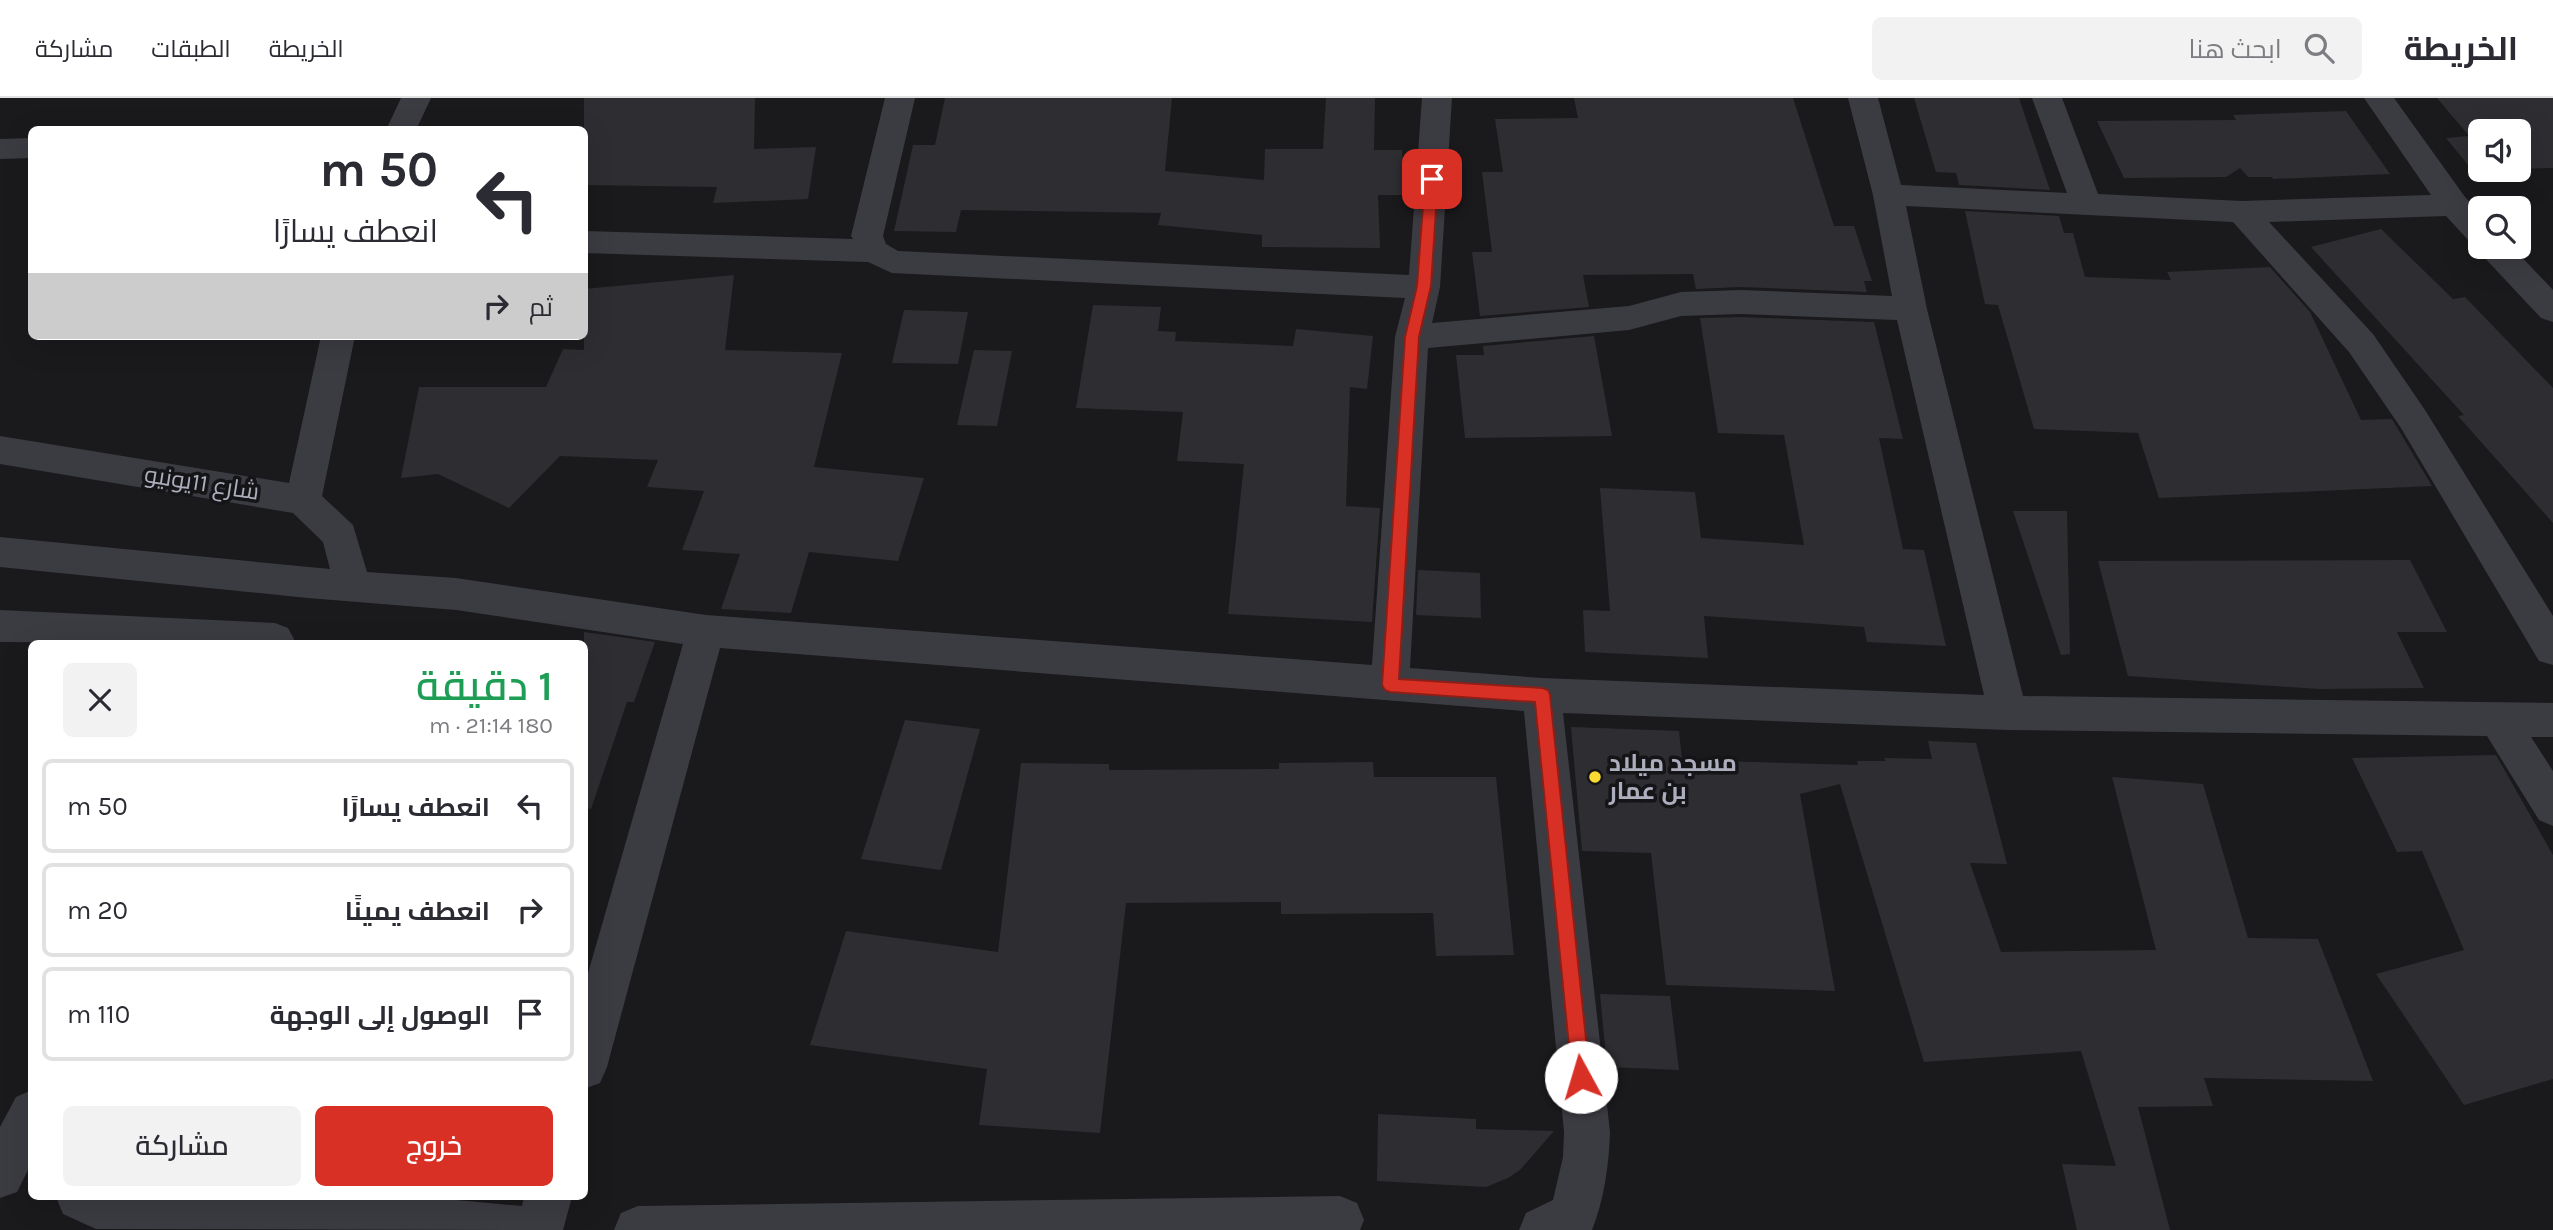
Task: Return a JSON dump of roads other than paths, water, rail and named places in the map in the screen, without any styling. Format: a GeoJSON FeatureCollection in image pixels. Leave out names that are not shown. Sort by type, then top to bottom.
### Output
{"type":"FeatureCollection","features":[{"type":"Feature","properties":{"kind":"street"},"geometry":{"type":"LineString","coordinates":[[403,126],[415,98]]}},
{"type":"Feature","properties":{"kind":"street"},"geometry":{"type":"LineString","coordinates":[[874,251],[867,236],[900,98]]}},
{"type":"Feature","properties":{"kind":"street"},"geometry":{"type":"LineString","coordinates":[[1390,685],[1412,337],[1424,286],[1437,98]]}},
{"type":"Feature","properties":{"kind":"street"},"geometry":{"type":"LineString","coordinates":[[1863,98],[2008,713]]}},
{"type":"Feature","properties":{"kind":"street"},"geometry":{"type":"LineString","coordinates":[[2047,98],[2087,205]]}},
{"type":"Feature","properties":{"kind":"street"},"geometry":{"type":"LineString","coordinates":[[2379,98],[2454,205],[2468,220]]}},
{"type":"Feature","properties":{"kind":"street"},"geometry":{"type":"LineString","coordinates":[[0,149],[28,148]]}},
{"type":"Feature","properties":{"kind":"street"},"geometry":{"type":"LineString","coordinates":[[1888,195],[2242,212],[2454,205]]}},
{"type":"Feature","properties":{"kind":"street"},"geometry":{"type":"LineString","coordinates":[[2242,212],[2361,343],[2413,419],[2553,649]]}},
{"type":"Feature","properties":{"kind":"street"},"geometry":{"type":"LineString","coordinates":[[588,242],[874,251],[892,262],[1424,286]]}},
{"type":"Feature","properties":{"kind":"street"},"geometry":{"type":"LineString","coordinates":[[2504,259],[2553,310]]}},
{"type":"Feature","properties":{"kind":"street"},"geometry":{"type":"LineString","coordinates":[[1412,337],[1629,318],[1681,304],[1741,302],[1911,309]]}},
{"type":"Feature","properties":{"kind":"street"},"geometry":{"type":"LineString","coordinates":[[337,340],[303,500],[340,535],[352,585]]}},
{"type":"Feature","properties":{"kind":"street","name":"شارع 11يونيو"},"geometry":{"type":"LineString","coordinates":[[0,450],[303,500]]}},
{"type":"Feature","properties":{"kind":"street"},"geometry":{"type":"LineString","coordinates":[[0,552],[528,603],[706,631],[1390,685],[1542,695],[2008,713],[2553,720]]}},
{"type":"Feature","properties":{"kind":"street"},"geometry":{"type":"LineString","coordinates":[[274,640],[308,583]]}},
{"type":"Feature","properties":{"kind":"street"},"geometry":{"type":"LineString","coordinates":[[0,626],[255,640]]}},
{"type":"Feature","properties":{"kind":"street"},"geometry":{"type":"LineString","coordinates":[[588,1053],[706,631]]}},
{"type":"Feature","properties":{"kind":"street"},"geometry":{"type":"LineString","coordinates":[[1542,695],[1587,1132],[1586,1157],[1574,1215],[1543,1230]]}},
{"type":"Feature","properties":{"kind":"street"},"geometry":{"type":"LineString","coordinates":[[2499,721],[2553,807]]}},
{"type":"Feature","properties":{"kind":"street"},"geometry":{"type":"LineString","coordinates":[[12,1171],[28,1125]]}},
{"type":"Feature","properties":{"kind":"street"},"geometry":{"type":"LineString","coordinates":[[86,1200],[96,1205],[305,1209],[524,1230]]}},
{"type":"Feature","properties":{"kind":"street"},"geometry":{"type":"LineString","coordinates":[[539,1230],[547,1200]]}},
{"type":"Feature","properties":{"kind":"street"},"geometry":{"type":"LineString","coordinates":[[638,1230],[1344,1227]]}},
{"type":"Feature","properties":{"kind":"place","name":"مسجد ميلاد بن عمار"},"geometry":{"type":"Point","coordinates":[1595,777]}}]}
